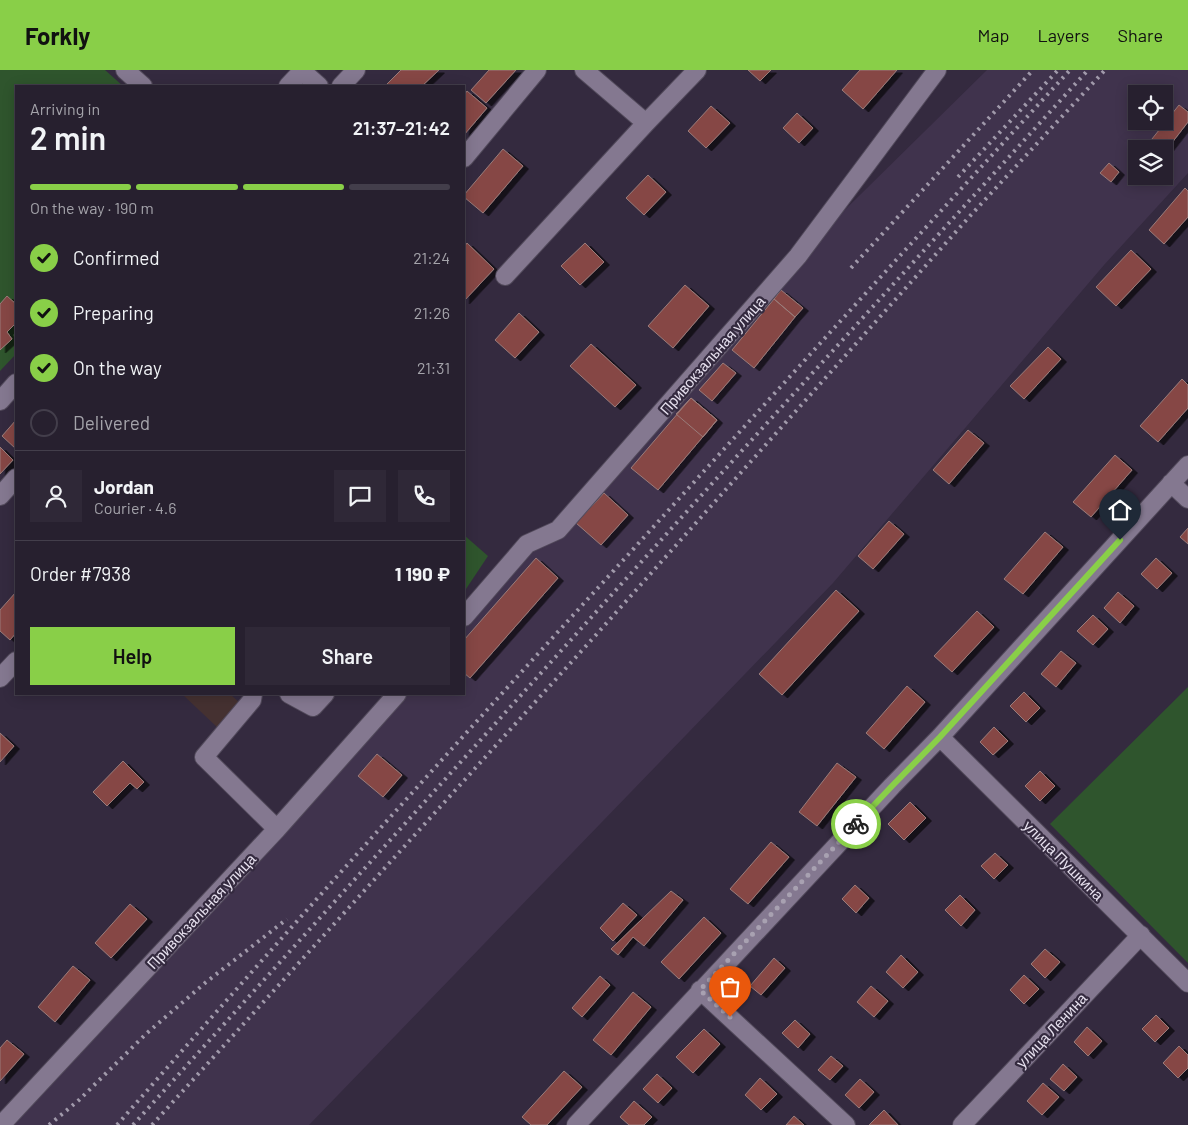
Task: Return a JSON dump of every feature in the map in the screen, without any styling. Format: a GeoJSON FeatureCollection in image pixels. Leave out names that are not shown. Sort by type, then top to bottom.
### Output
{"type":"FeatureCollection","features":[{"type":"Feature","properties":{"kind":"street"},"geometry":{"type":"LineString","coordinates":[[125,70],[142,85]]}},
{"type":"Feature","properties":{"kind":"street"},"geometry":{"type":"LineString","coordinates":[[289,85],[302,70],[318,85]]}},
{"type":"Feature","properties":{"kind":"street"},"geometry":{"type":"LineString","coordinates":[[342,85],[356,70]]}},
{"type":"Feature","properties":{"kind":"street"},"geometry":{"type":"LineString","coordinates":[[465,157],[537,70]]}},
{"type":"Feature","properties":{"kind":"street"},"geometry":{"type":"LineString","coordinates":[[584,70],[646,123]]}},
{"type":"Feature","properties":{"kind":"street"},"geometry":{"type":"LineString","coordinates":[[506,276],[697,70]]}},
{"type":"Feature","properties":{"kind":"street","name":"Привокзальная улица"},"geometry":{"type":"LineString","coordinates":[[465,616],[527,544],[558,530],[792,264],[936,70]]}},
{"type":"Feature","properties":{"kind":"street"},"geometry":{"type":"LineString","coordinates":[[0,401],[15,384]]}},
{"type":"Feature","properties":{"kind":"street"},"geometry":{"type":"LineString","coordinates":[[576,1125],[700,990],[940,737],[1188,465]]}},
{"type":"Feature","properties":{"kind":"street"},"geometry":{"type":"LineString","coordinates":[[0,496],[15,479]]}},
{"type":"Feature","properties":{"kind":"street"},"geometry":{"type":"LineString","coordinates":[[1171,483],[1188,499]]}},
{"type":"Feature","properties":{"kind":"street"},"geometry":{"type":"LineString","coordinates":[[0,678],[15,662]]}},
{"type":"Feature","properties":{"kind":"street"},"geometry":{"type":"LineString","coordinates":[[253,695],[252,700],[204,757],[277,829]]}},
{"type":"Feature","properties":{"kind":"street"},"geometry":{"type":"LineString","coordinates":[[292,695],[313,707],[324,695]]}},
{"type":"Feature","properties":{"kind":"street","name":"Привокзальная улица"},"geometry":{"type":"LineString","coordinates":[[2,1125],[277,829],[396,695]]}},
{"type":"Feature","properties":{"kind":"street","name":"улица Пушкина"},"geometry":{"type":"LineString","coordinates":[[940,737],[1188,983]]}},
{"type":"Feature","properties":{"kind":"street","name":"улица Ленина"},"geometry":{"type":"LineString","coordinates":[[962,1125],[1141,935]]}},
{"type":"Feature","properties":{"kind":"street"},"geometry":{"type":"LineString","coordinates":[[700,990],[846,1125]]}},
{"type":"Feature","properties":{"kind":"shaded area"},"geometry":{"type":"Polygon","coordinates":[[[987,70],[1188,70],[1188,173],[1104,265],[833,583],[309,1125],[1,1125],[396,695],[465,695],[465,620],[798,256],[987,70]]]}},
{"type":"Feature","properties":{"kind":"shaded area"},"geometry":{"type":"Polygon","coordinates":[[[183,695],[231,695],[241,704],[218,728],[183,695]]]}},
{"type":"Feature","properties":{"kind":"green space"},"geometry":{"type":"Polygon","coordinates":[[[0,70],[105,70],[122,85],[15,85],[15,355],[0,371],[0,70]]]}},
{"type":"Feature","properties":{"kind":"green space"},"geometry":{"type":"Polygon","coordinates":[[[465,536],[488,556],[465,590],[465,536]]]}},
{"type":"Feature","properties":{"kind":"green space"},"geometry":{"type":"Polygon","coordinates":[[[1188,687],[1188,963],[1050,824],[1188,687]]]}},
{"type":"Feature","properties":{"kind":"building"},"geometry":{"type":"Polygon","coordinates":[[[401,70],[439,70],[423,85],[386,85],[401,70]]]}},
{"type":"Feature","properties":{"kind":"building"},"geometry":{"type":"Polygon","coordinates":[[[489,70],[516,70],[486,103],[471,90],[489,70]]]}},
{"type":"Feature","properties":{"kind":"building"},"geometry":{"type":"Polygon","coordinates":[[[748,70],[771,70],[760,81],[748,70]]]}},
{"type":"Feature","properties":{"kind":"building"},"geometry":{"type":"Polygon","coordinates":[[[860,70],[897,70],[863,109],[842,90],[860,70]]]}},
{"type":"Feature","properties":{"kind":"building"},"geometry":{"type":"Polygon","coordinates":[[[467,91],[487,108],[465,134],[465,94],[467,91]]]}},
{"type":"Feature","properties":{"kind":"building"},"geometry":{"type":"Polygon","coordinates":[[[1179,105],[1188,112],[1188,122],[1173,141],[1151,140],[1159,130],[1173,130],[1173,113],[1179,105]]]}},
{"type":"Feature","properties":{"kind":"building"},"geometry":{"type":"Polygon","coordinates":[[[711,106],[730,123],[706,148],[688,131],[711,106]]]}},
{"type":"Feature","properties":{"kind":"building"},"geometry":{"type":"Polygon","coordinates":[[[797,113],[813,128],[799,143],[783,128],[797,113]]]}},
{"type":"Feature","properties":{"kind":"building"},"geometry":{"type":"Polygon","coordinates":[[[503,149],[523,166],[483,213],[465,198],[465,194],[503,149]]]}},
{"type":"Feature","properties":{"kind":"building"},"geometry":{"type":"Polygon","coordinates":[[[1109,163],[1119,172],[1111,182],[1100,173],[1109,163]]]}},
{"type":"Feature","properties":{"kind":"building"},"geometry":{"type":"Polygon","coordinates":[[[648,175],[666,192],[644,215],[626,198],[648,175]]]}},
{"type":"Feature","properties":{"kind":"building"},"geometry":{"type":"Polygon","coordinates":[[[1185,188],[1188,191],[1188,217],[1164,244],[1149,230],[1185,188]]]}},
{"type":"Feature","properties":{"kind":"building"},"geometry":{"type":"Polygon","coordinates":[[[467,243],[494,269],[465,300],[465,246],[467,243]]]}},
{"type":"Feature","properties":{"kind":"building"},"geometry":{"type":"Polygon","coordinates":[[[585,243],[604,262],[580,285],[561,266],[585,243]]]}},
{"type":"Feature","properties":{"kind":"building"},"geometry":{"type":"Polygon","coordinates":[[[1131,250],[1151,269],[1116,306],[1096,287],[1131,250]]]}},
{"type":"Feature","properties":{"kind":"building"},"geometry":{"type":"Polygon","coordinates":[[[685,285],[709,306],[673,348],[648,326],[685,285]]]}},
{"type":"Feature","properties":{"kind":"building"},"geometry":{"type":"Polygon","coordinates":[[[781,290],[803,308],[795,317],[774,299],[781,290]]]}},
{"type":"Feature","properties":{"kind":"building"},"geometry":{"type":"Polygon","coordinates":[[[7,296],[15,303],[15,324],[7,332],[12,339],[0,350],[0,304],[7,296]]]}},
{"type":"Feature","properties":{"kind":"building"},"geometry":{"type":"Polygon","coordinates":[[[774,299],[795,317],[754,368],[732,350],[774,299]]]}},
{"type":"Feature","properties":{"kind":"building"},"geometry":{"type":"Polygon","coordinates":[[[519,313],[539,332],[515,358],[495,340],[519,313]]]}},
{"type":"Feature","properties":{"kind":"building"},"geometry":{"type":"Polygon","coordinates":[[[591,344],[636,385],[615,407],[570,366],[591,344]]]}},
{"type":"Feature","properties":{"kind":"building"},"geometry":{"type":"Polygon","coordinates":[[[1048,347],[1061,359],[1024,399],[1010,386],[1048,347]]]}},
{"type":"Feature","properties":{"kind":"building"},"geometry":{"type":"Polygon","coordinates":[[[723,363],[736,373],[712,401],[699,390],[723,363]]]}},
{"type":"Feature","properties":{"kind":"building"},"geometry":{"type":"Polygon","coordinates":[[[1182,379],[1188,385],[1188,408],[1158,442],[1140,426],[1182,379]]]}},
{"type":"Feature","properties":{"kind":"building"},"geometry":{"type":"Polygon","coordinates":[[[691,398],[717,420],[658,490],[631,468],[691,398]]]}},
{"type":"Feature","properties":{"kind":"building"},"geometry":{"type":"Polygon","coordinates":[[[691,398],[717,420],[703,437],[676,414],[691,398]]]}},
{"type":"Feature","properties":{"kind":"building"},"geometry":{"type":"Polygon","coordinates":[[[15,421],[15,448],[2,436],[15,421]]]}},
{"type":"Feature","properties":{"kind":"building"},"geometry":{"type":"Polygon","coordinates":[[[968,430],[984,443],[949,484],[933,470],[968,430]]]}},
{"type":"Feature","properties":{"kind":"building"},"geometry":{"type":"Polygon","coordinates":[[[0,447],[13,460],[0,474],[0,447]]]}},
{"type":"Feature","properties":{"kind":"building"},"geometry":{"type":"Polygon","coordinates":[[[1115,455],[1132,470],[1091,517],[1073,502],[1115,455]]]}},
{"type":"Feature","properties":{"kind":"building"},"geometry":{"type":"Polygon","coordinates":[[[604,493],[628,515],[601,545],[576,523],[604,493]]]}},
{"type":"Feature","properties":{"kind":"building"},"geometry":{"type":"Polygon","coordinates":[[[889,521],[904,534],[873,569],[858,556],[889,521]]]}},
{"type":"Feature","properties":{"kind":"building"},"geometry":{"type":"Polygon","coordinates":[[[1188,528],[1188,544],[1180,537],[1188,528]]]}},
{"type":"Feature","properties":{"kind":"building"},"geometry":{"type":"Polygon","coordinates":[[[1045,532],[1063,547],[1023,594],[1004,579],[1045,532]]]}},
{"type":"Feature","properties":{"kind":"building"},"geometry":{"type":"Polygon","coordinates":[[[536,558],[558,578],[470,678],[465,674],[465,639],[536,558]]]}},
{"type":"Feature","properties":{"kind":"building"},"geometry":{"type":"Polygon","coordinates":[[[1156,558],[1172,573],[1157,589],[1141,574],[1156,558]]]}},
{"type":"Feature","properties":{"kind":"building"},"geometry":{"type":"Polygon","coordinates":[[[836,590],[859,611],[782,695],[759,674],[836,590]]]}},
{"type":"Feature","properties":{"kind":"building"},"geometry":{"type":"Polygon","coordinates":[[[1118,592],[1134,606],[1120,623],[1104,608],[1118,592]]]}},
{"type":"Feature","properties":{"kind":"building"},"geometry":{"type":"Polygon","coordinates":[[[15,593],[15,634],[10,640],[0,631],[0,610],[15,593]]]}},
{"type":"Feature","properties":{"kind":"building"},"geometry":{"type":"Polygon","coordinates":[[[977,611],[994,627],[952,672],[934,656],[977,611]]]}},
{"type":"Feature","properties":{"kind":"building"},"geometry":{"type":"Polygon","coordinates":[[[1093,615],[1108,629],[1093,645],[1077,631],[1093,615]]]}},
{"type":"Feature","properties":{"kind":"building"},"geometry":{"type":"Polygon","coordinates":[[[1061,651],[1076,663],[1056,687],[1041,674],[1061,651]]]}},
{"type":"Feature","properties":{"kind":"building"},"geometry":{"type":"Polygon","coordinates":[[[907,686],[925,702],[884,749],[866,733],[907,686]]]}},
{"type":"Feature","properties":{"kind":"building"},"geometry":{"type":"Polygon","coordinates":[[[1024,692],[1040,708],[1026,722],[1010,706],[1024,692]]]}},
{"type":"Feature","properties":{"kind":"building"},"geometry":{"type":"Polygon","coordinates":[[[994,727],[1008,741],[993,755],[980,742],[994,727]]]}},
{"type":"Feature","properties":{"kind":"building"},"geometry":{"type":"Polygon","coordinates":[[[0,733],[14,746],[0,762],[0,733]]]}},
{"type":"Feature","properties":{"kind":"building"},"geometry":{"type":"Polygon","coordinates":[[[377,754],[402,775],[383,797],[358,776],[377,754]]]}},
{"type":"Feature","properties":{"kind":"building"},"geometry":{"type":"Polygon","coordinates":[[[123,761],[144,782],[137,789],[130,783],[107,806],[93,792],[123,761]]]}},
{"type":"Feature","properties":{"kind":"building"},"geometry":{"type":"Polygon","coordinates":[[[837,763],[856,777],[817,826],[799,812],[837,763]]]}},
{"type":"Feature","properties":{"kind":"building"},"geometry":{"type":"Polygon","coordinates":[[[1040,771],[1055,786],[1040,801],[1025,786],[1040,771]]]}},
{"type":"Feature","properties":{"kind":"building"},"geometry":{"type":"Polygon","coordinates":[[[910,802],[926,818],[904,840],[888,824],[910,802]]]}},
{"type":"Feature","properties":{"kind":"building"},"geometry":{"type":"Polygon","coordinates":[[[771,842],[789,857],[748,904],[730,889],[771,842]]]}},
{"type":"Feature","properties":{"kind":"building"},"geometry":{"type":"Polygon","coordinates":[[[995,853],[1008,865],[994,879],[981,866],[995,853]]]}},
{"type":"Feature","properties":{"kind":"building"},"geometry":{"type":"Polygon","coordinates":[[[855,885],[869,898],[856,913],[842,899],[855,885]]]}},
{"type":"Feature","properties":{"kind":"building"},"geometry":{"type":"Polygon","coordinates":[[[671,891],[683,900],[644,946],[633,937],[618,955],[611,949],[671,891]]]}},
{"type":"Feature","properties":{"kind":"building"},"geometry":{"type":"Polygon","coordinates":[[[960,895],[975,910],[961,926],[945,910],[960,895]]]}},
{"type":"Feature","properties":{"kind":"building"},"geometry":{"type":"Polygon","coordinates":[[[623,903],[637,915],[613,941],[600,928],[623,903]]]}},
{"type":"Feature","properties":{"kind":"building"},"geometry":{"type":"Polygon","coordinates":[[[130,904],[147,919],[111,958],[95,943],[130,904]]]}},
{"type":"Feature","properties":{"kind":"building"},"geometry":{"type":"Polygon","coordinates":[[[704,917],[721,933],[679,979],[661,962],[704,917]]]}},
{"type":"Feature","properties":{"kind":"building"},"geometry":{"type":"Polygon","coordinates":[[[1045,949],[1060,962],[1045,978],[1031,964],[1045,949]]]}},
{"type":"Feature","properties":{"kind":"building"},"geometry":{"type":"Polygon","coordinates":[[[901,955],[918,972],[903,988],[886,972],[901,955]]]}},
{"type":"Feature","properties":{"kind":"building"},"geometry":{"type":"Polygon","coordinates":[[[774,958],[785,968],[761,995],[750,986],[774,958]]]}},
{"type":"Feature","properties":{"kind":"building"},"geometry":{"type":"Polygon","coordinates":[[[73,966],[90,980],[55,1022],[38,1007],[73,966]]]}},
{"type":"Feature","properties":{"kind":"building"},"geometry":{"type":"Polygon","coordinates":[[[1024,975],[1039,989],[1024,1004],[1010,990],[1024,975]]]}},
{"type":"Feature","properties":{"kind":"building"},"geometry":{"type":"Polygon","coordinates":[[[600,976],[610,985],[582,1017],[572,1008],[600,976]]]}},
{"type":"Feature","properties":{"kind":"building"},"geometry":{"type":"Polygon","coordinates":[[[871,986],[888,1001],[874,1017],[857,1002],[871,986]]]}},
{"type":"Feature","properties":{"kind":"building"},"geometry":{"type":"Polygon","coordinates":[[[633,992],[651,1007],[611,1055],[593,1040],[633,992]]]}},
{"type":"Feature","properties":{"kind":"building"},"geometry":{"type":"Polygon","coordinates":[[[1156,1015],[1169,1028],[1155,1042],[1142,1029],[1156,1015]]]}},
{"type":"Feature","properties":{"kind":"building"},"geometry":{"type":"Polygon","coordinates":[[[795,1020],[810,1034],[798,1048],[782,1033],[795,1020]]]}},
{"type":"Feature","properties":{"kind":"building"},"geometry":{"type":"Polygon","coordinates":[[[1087,1027],[1102,1041],[1088,1056],[1074,1042],[1087,1027]]]}},
{"type":"Feature","properties":{"kind":"building"},"geometry":{"type":"Polygon","coordinates":[[[704,1029],[720,1044],[693,1073],[676,1057],[704,1029]]]}},
{"type":"Feature","properties":{"kind":"building"},"geometry":{"type":"Polygon","coordinates":[[[7,1040],[24,1054],[0,1081],[0,1048],[7,1040]]]}},
{"type":"Feature","properties":{"kind":"building"},"geometry":{"type":"Polygon","coordinates":[[[1179,1046],[1188,1055],[1188,1068],[1178,1078],[1163,1063],[1179,1046]]]}},
{"type":"Feature","properties":{"kind":"building"},"geometry":{"type":"Polygon","coordinates":[[[831,1056],[843,1066],[830,1080],[818,1070],[831,1056]]]}},
{"type":"Feature","properties":{"kind":"building"},"geometry":{"type":"Polygon","coordinates":[[[1063,1064],[1077,1077],[1064,1091],[1050,1079],[1063,1064]]]}},
{"type":"Feature","properties":{"kind":"building"},"geometry":{"type":"Polygon","coordinates":[[[564,1071],[582,1087],[547,1125],[531,1125],[522,1117],[564,1071]]]}},
{"type":"Feature","properties":{"kind":"building"},"geometry":{"type":"Polygon","coordinates":[[[657,1074],[672,1088],[658,1103],[643,1089],[657,1074]]]}},
{"type":"Feature","properties":{"kind":"building"},"geometry":{"type":"Polygon","coordinates":[[[760,1078],[777,1094],[761,1110],[745,1095],[760,1078]]]}},
{"type":"Feature","properties":{"kind":"building"},"geometry":{"type":"Polygon","coordinates":[[[860,1079],[874,1092],[859,1108],[845,1095],[860,1079]]]}},
{"type":"Feature","properties":{"kind":"building"},"geometry":{"type":"Polygon","coordinates":[[[1043,1083],[1059,1097],[1042,1115],[1027,1101],[1043,1083]]]}},
{"type":"Feature","properties":{"kind":"building"},"geometry":{"type":"Polygon","coordinates":[[[634,1101],[652,1117],[644,1125],[629,1125],[620,1117],[634,1101]]]}},
{"type":"Feature","properties":{"kind":"building"},"geometry":{"type":"Polygon","coordinates":[[[884,1110],[898,1125],[869,1125],[884,1110]]]}},
{"type":"Feature","properties":{"kind":"building"},"geometry":{"type":"Polygon","coordinates":[[[794,1116],[804,1125],[786,1125],[794,1116]]]}},
{"type":"Feature","properties":{"kind":"railway"},"geometry":{"type":"LineString","coordinates":[[851,268],[1033,70]]}},
{"type":"Feature","properties":{"kind":"railway"},"geometry":{"type":"LineString","coordinates":[[958,177],[1058,70]]}},
{"type":"Feature","properties":{"kind":"railway"},"geometry":{"type":"LineString","coordinates":[[117,1125],[441,761],[1070,70]]}},
{"type":"Feature","properties":{"kind":"railway"},"geometry":{"type":"LineString","coordinates":[[133,1125],[1088,70]]}},
{"type":"Feature","properties":{"kind":"railway"},"geometry":{"type":"LineString","coordinates":[[152,1125],[595,636],[970,216],[1105,70]]}},
{"type":"Feature","properties":{"kind":"railway"},"geometry":{"type":"LineString","coordinates":[[49,1125],[79,1100],[147,1033],[205,983],[287,919]]}},
{"type":"Feature","properties":{"kind":"way so far"},"geometry":{"type":"LineString","coordinates":[[730,1017],[700,990],[856,824]]}},
{"type":"Feature","properties":{"kind":"route"},"geometry":{"type":"LineString","coordinates":[[856,824],[940,737],[1120,540]]}}]}
